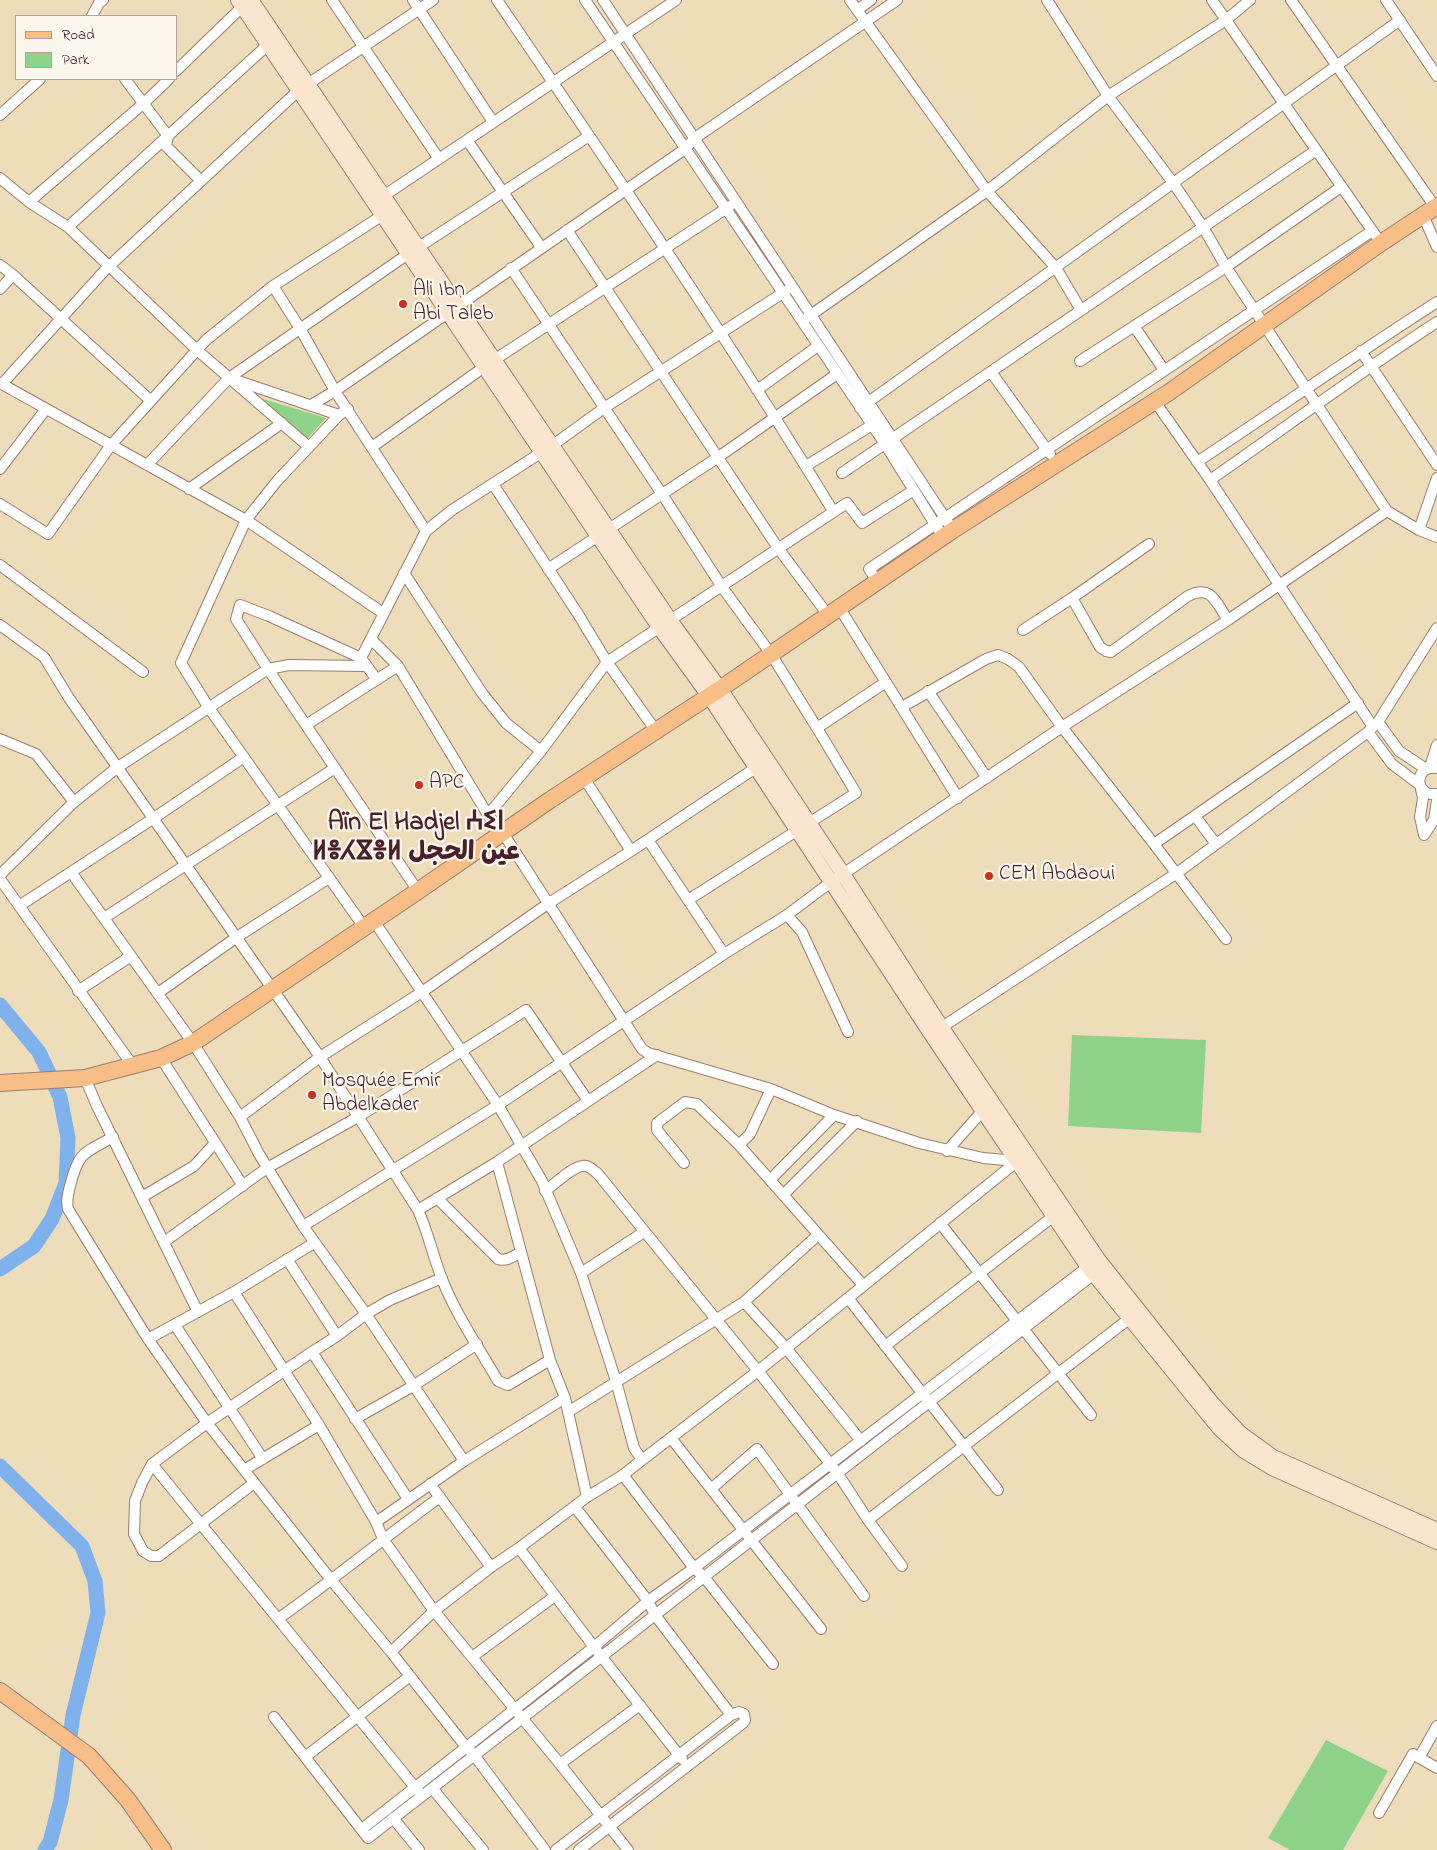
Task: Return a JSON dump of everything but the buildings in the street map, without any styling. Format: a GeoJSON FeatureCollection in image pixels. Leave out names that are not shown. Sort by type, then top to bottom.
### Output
{"type":"FeatureCollection","features":[{"type":"Feature","properties":{"kind":"main road"},"geometry":{"type":"LineString","coordinates":[[246,2],[665,624],[715,693],[802,826],[831,882],[988,1106],[1096,1266],[1219,1428],[1244,1451],[1272,1468],[1437,1542]]}},
{"type":"Feature","properties":{"kind":"main road"},"geometry":{"type":"LineString","coordinates":[[379,199],[383,215],[413,250]]}},
{"type":"Feature","properties":{"kind":"main road"},"geometry":{"type":"LineString","coordinates":[[0,1083],[79,1078],[161,1058],[193,1043],[584,778],[715,693],[877,581],[944,527],[1052,457],[1168,393],[1264,325],[1376,237],[1432,209]]}},
{"type":"Feature","properties":{"kind":"main road"},"geometry":{"type":"LineString","coordinates":[[802,826],[843,874],[936,1031]]}},
{"type":"Feature","properties":{"kind":"main road"},"geometry":{"type":"LineString","coordinates":[[1134,1315],[1240,1433],[1273,1457],[1437,1530]]}},
{"type":"Feature","properties":{"kind":"main road"},"geometry":{"type":"LineString","coordinates":[[0,1691],[89,1756],[128,1800],[163,1850]]}},
{"type":"Feature","properties":{"kind":"street"},"geometry":{"type":"LineString","coordinates":[[93,15],[99,3],[103,0]]}},
{"type":"Feature","properties":{"kind":"street"},"geometry":{"type":"LineString","coordinates":[[332,0],[438,159]]}},
{"type":"Feature","properties":{"kind":"street"},"geometry":{"type":"LineString","coordinates":[[413,0],[493,122]]}},
{"type":"Feature","properties":{"kind":"street"},"geometry":{"type":"LineString","coordinates":[[383,613],[246,520],[1,384],[109,267],[303,87],[433,0]]}},
{"type":"Feature","properties":{"kind":"street"},"geometry":{"type":"LineString","coordinates":[[497,0],[626,190],[757,390],[833,511]]}},
{"type":"Feature","properties":{"kind":"street"},"geometry":{"type":"LineString","coordinates":[[585,0],[860,408],[872,425],[890,442],[944,527]]}},
{"type":"Feature","properties":{"kind":"street"},"geometry":{"type":"LineString","coordinates":[[603,0],[870,402],[914,490],[944,527]]}},
{"type":"Feature","properties":{"kind":"street"},"geometry":{"type":"LineString","coordinates":[[379,199],[676,0]]}},
{"type":"Feature","properties":{"kind":"street"},"geometry":{"type":"LineString","coordinates":[[850,0],[987,191],[1056,268],[1081,310]]}},
{"type":"Feature","properties":{"kind":"street"},"geometry":{"type":"LineString","coordinates":[[857,10],[871,0]]}},
{"type":"Feature","properties":{"kind":"street"},"geometry":{"type":"LineString","coordinates":[[311,405],[335,391],[626,190],[685,149],[695,138],[897,0]]}},
{"type":"Feature","properties":{"kind":"street"},"geometry":{"type":"LineString","coordinates":[[1047,0],[1108,96],[1174,184],[1203,227],[1226,267],[1387,511],[1419,530],[1437,537]]}},
{"type":"Feature","properties":{"kind":"street"},"geometry":{"type":"LineString","coordinates":[[991,372],[1052,457],[1164,370],[1254,310],[1376,237],[1212,0]]}},
{"type":"Feature","properties":{"kind":"street"},"geometry":{"type":"LineString","coordinates":[[801,321],[987,191],[1108,96],[1226,20],[1250,0]]}},
{"type":"Feature","properties":{"kind":"street"},"geometry":{"type":"LineString","coordinates":[[1291,0],[1432,209],[1437,247]]}},
{"type":"Feature","properties":{"kind":"street"},"geometry":{"type":"LineString","coordinates":[[1386,0],[1437,76]]}},
{"type":"Feature","properties":{"kind":"street"},"geometry":{"type":"LineString","coordinates":[[178,69],[246,2]]}},
{"type":"Feature","properties":{"kind":"street"},"geometry":{"type":"LineString","coordinates":[[860,408],[1400,20]]}},
{"type":"Feature","properties":{"kind":"street"},"geometry":{"type":"LineString","coordinates":[[68,227],[272,41]]}},
{"type":"Feature","properties":{"kind":"street"},"geometry":{"type":"LineString","coordinates":[[0,115],[39,80]]}},
{"type":"Feature","properties":{"kind":"street"},"geometry":{"type":"LineString","coordinates":[[126,80],[168,136],[166,146],[201,181]]}},
{"type":"Feature","properties":{"kind":"street"},"geometry":{"type":"LineString","coordinates":[[30,202],[168,80]]}},
{"type":"Feature","properties":{"kind":"street"},"geometry":{"type":"LineString","coordinates":[[147,465],[229,378],[301,330],[413,250],[589,136]]}},
{"type":"Feature","properties":{"kind":"street"},"geometry":{"type":"LineString","coordinates":[[467,140],[541,248]]}},
{"type":"Feature","properties":{"kind":"street"},"geometry":{"type":"LineString","coordinates":[[842,473],[1315,151]]}},
{"type":"Feature","properties":{"kind":"street"},"geometry":{"type":"LineString","coordinates":[[0,178],[30,202],[68,227],[197,350],[309,447]]}},
{"type":"Feature","properties":{"kind":"street"},"geometry":{"type":"LineString","coordinates":[[1080,361],[1226,267],[1341,187]]}},
{"type":"Feature","properties":{"kind":"street"},"geometry":{"type":"LineString","coordinates":[[372,448],[548,324],[737,201]]}},
{"type":"Feature","properties":{"kind":"street"},"geometry":{"type":"LineString","coordinates":[[0,504],[48,534],[111,445],[206,340],[272,286],[383,215]]}},
{"type":"Feature","properties":{"kind":"street"},"geometry":{"type":"LineString","coordinates":[[567,230],[778,548],[834,611],[886,682],[958,798]]}},
{"type":"Feature","properties":{"kind":"street"},"geometry":{"type":"LineString","coordinates":[[0,265],[151,401]]}},
{"type":"Feature","properties":{"kind":"street"},"geometry":{"type":"LineString","coordinates":[[511,268],[722,587],[771,654],[856,793],[688,900]]}},
{"type":"Feature","properties":{"kind":"street"},"geometry":{"type":"LineString","coordinates":[[0,289],[13,275]]}},
{"type":"Feature","properties":{"kind":"street"},"geometry":{"type":"LineString","coordinates":[[272,286],[301,330],[335,391],[343,412],[372,448],[426,531]]}},
{"type":"Feature","properties":{"kind":"street"},"geometry":{"type":"LineString","coordinates":[[364,662],[383,613],[426,531],[452,510],[604,408],[793,286]]}},
{"type":"Feature","properties":{"kind":"street"},"geometry":{"type":"LineString","coordinates":[[1197,462],[1437,302]]}},
{"type":"Feature","properties":{"kind":"street"},"geometry":{"type":"LineString","coordinates":[[1210,480],[1317,405],[1370,365],[1437,322]]}},
{"type":"Feature","properties":{"kind":"street"},"geometry":{"type":"LineString","coordinates":[[1134,326],[1164,370]]}},
{"type":"Feature","properties":{"kind":"street"},"geometry":{"type":"LineString","coordinates":[[757,390],[818,346]]}},
{"type":"Feature","properties":{"kind":"street"},"geometry":{"type":"LineString","coordinates":[[1361,351],[1437,465]]}},
{"type":"Feature","properties":{"kind":"street"},"geometry":{"type":"LineString","coordinates":[[548,569],[718,458],[837,374]]}},
{"type":"Feature","properties":{"kind":"street"},"geometry":{"type":"LineString","coordinates":[[229,378],[311,405],[343,412]]}},
{"type":"Feature","properties":{"kind":"street"},"geometry":{"type":"LineString","coordinates":[[1154,400],[1210,480],[1358,703],[1392,764],[1428,794],[1437,794]]}},
{"type":"Feature","properties":{"kind":"street"},"geometry":{"type":"LineString","coordinates":[[0,469],[46,409]]}},
{"type":"Feature","properties":{"kind":"street"},"geometry":{"type":"LineString","coordinates":[[343,412],[277,481],[246,520],[181,663],[209,708],[329,878],[369,924],[422,992],[498,1105],[542,1181],[581,1274],[616,1382],[634,1448],[642,1460]]}},
{"type":"Feature","properties":{"kind":"street"},"geometry":{"type":"LineString","coordinates":[[189,488],[282,423]]}},
{"type":"Feature","properties":{"kind":"street"},"geometry":{"type":"LineString","coordinates":[[806,466],[872,425]]}},
{"type":"Feature","properties":{"kind":"street"},"geometry":{"type":"LineString","coordinates":[[1419,530],[1437,478]]}},
{"type":"Feature","properties":{"kind":"street"},"geometry":{"type":"LineString","coordinates":[[492,484],[607,662],[656,731]]}},
{"type":"Feature","properties":{"kind":"street"},"geometry":{"type":"LineString","coordinates":[[488,815],[541,751],[607,662],[847,503],[862,522],[914,490]]}},
{"type":"Feature","properties":{"kind":"street"},"geometry":{"type":"LineString","coordinates":[[303,1226],[498,1105],[724,954],[787,915],[831,882],[1062,727],[1228,620],[1387,511]]}},
{"type":"Feature","properties":{"kind":"street"},"geometry":{"type":"LineString","coordinates":[[1023,630],[1149,544]]}},
{"type":"Feature","properties":{"kind":"street"},"geometry":{"type":"LineString","coordinates":[[0,565],[143,672]]}},
{"type":"Feature","properties":{"kind":"street"},"geometry":{"type":"LineString","coordinates":[[404,573],[482,693],[506,723],[541,751]]}},
{"type":"Feature","properties":{"kind":"street"},"geometry":{"type":"LineString","coordinates":[[1072,598],[1100,647],[1111,652],[1196,592],[1204,592],[1211,595],[1228,620]]}},
{"type":"Feature","properties":{"kind":"street"},"geometry":{"type":"LineString","coordinates":[[377,680],[364,662],[269,616],[240,605],[236,618],[268,669],[418,891]]}},
{"type":"Feature","properties":{"kind":"street"},"geometry":{"type":"LineString","coordinates":[[0,625],[44,657],[69,698],[320,1057],[418,1210],[426,1226],[449,1295],[498,1381],[508,1385],[513,1383],[550,1360]]}},
{"type":"Feature","properties":{"kind":"street"},"geometry":{"type":"LineString","coordinates":[[936,1031],[1176,873],[1373,727],[1437,628]]}},
{"type":"Feature","properties":{"kind":"street"},"geometry":{"type":"LineString","coordinates":[[372,640],[398,666],[488,815],[503,833],[642,1049],[657,1056],[772,1089],[834,1115],[947,1151],[983,1158],[1022,1158]]}},
{"type":"Feature","properties":{"kind":"street"},"geometry":{"type":"LineString","coordinates":[[902,707],[986,659],[998,655],[1008,659],[1018,667],[1226,939]]}},
{"type":"Feature","properties":{"kind":"street"},"geometry":{"type":"LineString","coordinates":[[133,1066],[19,906],[1,872],[74,802],[118,767],[268,669],[289,665],[364,662]]}},
{"type":"Feature","properties":{"kind":"street"},"geometry":{"type":"LineString","coordinates":[[306,725],[398,666]]}},
{"type":"Feature","properties":{"kind":"street"},"geometry":{"type":"LineString","coordinates":[[817,728],[886,682]]}},
{"type":"Feature","properties":{"kind":"street"},"geometry":{"type":"LineString","coordinates":[[928,691],[987,778]]}},
{"type":"Feature","properties":{"kind":"street"},"geometry":{"type":"LineString","coordinates":[[1154,844],[1358,703]]}},
{"type":"Feature","properties":{"kind":"street"},"geometry":{"type":"LineString","coordinates":[[1373,727],[1399,751],[1431,768]]}},
{"type":"Feature","properties":{"kind":"street"},"geometry":{"type":"LineString","coordinates":[[0,739],[36,754],[74,802]]}},
{"type":"Feature","properties":{"kind":"street"},"geometry":{"type":"LineString","coordinates":[[1437,745],[1431,768],[1420,776],[1422,798],[1420,817],[1424,835],[1434,820],[1437,800]]}},
{"type":"Feature","properties":{"kind":"street"},"geometry":{"type":"LineString","coordinates":[[19,906],[244,757]]}},
{"type":"Feature","properties":{"kind":"street"},"geometry":{"type":"LineString","coordinates":[[240,1117],[320,1057],[422,992],[549,903],[648,840],[761,764]]}},
{"type":"Feature","properties":{"kind":"street"},"geometry":{"type":"LineString","coordinates":[[104,918],[335,768]]}},
{"type":"Feature","properties":{"kind":"street"},"geometry":{"type":"LineString","coordinates":[[584,778],[631,851]]}},
{"type":"Feature","properties":{"kind":"street"},"geometry":{"type":"LineString","coordinates":[[1195,816],[1216,844]]}},
{"type":"Feature","properties":{"kind":"street"},"geometry":{"type":"LineString","coordinates":[[648,840],[724,954]]}},
{"type":"Feature","properties":{"kind":"street"},"geometry":{"type":"LineString","coordinates":[[71,872],[193,1043],[240,1117],[267,1168],[303,1226],[366,1314],[464,1462]]}},
{"type":"Feature","properties":{"kind":"street"},"geometry":{"type":"LineString","coordinates":[[158,993],[237,937],[329,878]]}},
{"type":"Feature","properties":{"kind":"street"},"geometry":{"type":"LineString","coordinates":[[787,915],[802,932],[848,1032]]}},
{"type":"Feature","properties":{"kind":"street"},"geometry":{"type":"LineString","coordinates":[[78,990],[132,956]]}},
{"type":"Feature","properties":{"kind":"street"},"geometry":{"type":"LineString","coordinates":[[164,1242],[267,1168],[358,1117],[526,1010],[588,1101]]}},
{"type":"Feature","properties":{"kind":"street"},"geometry":{"type":"LineString","coordinates":[[418,1210],[498,1162],[657,1056]]}},
{"type":"Feature","properties":{"kind":"street"},"geometry":{"type":"LineString","coordinates":[[161,1058],[243,1186]]}},
{"type":"Feature","properties":{"kind":"street"},"geometry":{"type":"LineString","coordinates":[[79,1078],[97,1106],[113,1137],[198,1312]]}},
{"type":"Feature","properties":{"kind":"street"},"geometry":{"type":"LineString","coordinates":[[739,1145],[750,1134],[772,1089]]}},
{"type":"Feature","properties":{"kind":"street"},"geometry":{"type":"LineString","coordinates":[[684,1163],[657,1130],[656,1126],[657,1123],[684,1102],[697,1104],[739,1145],[863,1285]]}},
{"type":"Feature","properties":{"kind":"street"},"geometry":{"type":"LineString","coordinates":[[947,1151],[988,1106]]}},
{"type":"Feature","properties":{"kind":"street"},"geometry":{"type":"LineString","coordinates":[[770,1180],[834,1115]]}},
{"type":"Feature","properties":{"kind":"street"},"geometry":{"type":"LineString","coordinates":[[784,1195],[857,1121]]}},
{"type":"Feature","properties":{"kind":"street"},"geometry":{"type":"LineString","coordinates":[[113,1137],[79,1159],[67,1198],[67,1206],[148,1339],[206,1423],[474,1755],[545,1850]]}},
{"type":"Feature","properties":{"kind":"street"},"geometry":{"type":"LineString","coordinates":[[142,1197],[194,1166],[215,1143]]}},
{"type":"Feature","properties":{"kind":"street"},"geometry":{"type":"LineString","coordinates":[[391,1652],[434,1611],[587,1497],[642,1460],[758,1371],[1022,1158]]}},
{"type":"Feature","properties":{"kind":"street"},"geometry":{"type":"LineString","coordinates":[[498,1162],[550,1360],[565,1398],[587,1497]]}},
{"type":"Feature","properties":{"kind":"street"},"geometry":{"type":"LineString","coordinates":[[545,1191],[577,1167],[590,1167],[598,1174],[717,1319],[838,1474],[868,1520],[902,1566]]}},
{"type":"Feature","properties":{"kind":"street"},"geometry":{"type":"LineString","coordinates":[[437,1198],[498,1259],[503,1261],[521,1252]]}},
{"type":"Feature","properties":{"kind":"street"},"geometry":{"type":"LineString","coordinates":[[885,1346],[1059,1212]]}},
{"type":"Feature","properties":{"kind":"street"},"geometry":{"type":"LineString","coordinates":[[940,1223],[1091,1415]]}},
{"type":"Feature","properties":{"kind":"street"},"geometry":{"type":"LineString","coordinates":[[581,1274],[644,1232]]}},
{"type":"Feature","properties":{"kind":"street"},"geometry":{"type":"LineString","coordinates":[[568,1412],[744,1302],[818,1235]]}},
{"type":"Feature","properties":{"kind":"street"},"geometry":{"type":"LineString","coordinates":[[148,1339],[234,1292],[314,1243]]}},
{"type":"Feature","properties":{"kind":"street"},"geometry":{"type":"LineString","coordinates":[[287,1259],[337,1336]]}},
{"type":"Feature","properties":{"kind":"street"},"geometry":{"type":"LineString","coordinates":[[274,1717],[368,1838],[752,1541],[796,1504],[838,1474],[926,1398],[1096,1266]]}},
{"type":"Feature","properties":{"kind":"street"},"geometry":{"type":"LineString","coordinates":[[254,1482],[159,1556],[151,1556],[143,1551],[134,1534],[135,1501],[152,1464],[206,1423],[337,1336],[366,1314],[390,1300],[442,1278]]}},
{"type":"Feature","properties":{"kind":"street"},"geometry":{"type":"LineString","coordinates":[[234,1292],[319,1425],[376,1522],[383,1539],[434,1611],[523,1718],[628,1850]]}},
{"type":"Feature","properties":{"kind":"street"},"geometry":{"type":"LineString","coordinates":[[848,1298],[998,1490]]}},
{"type":"Feature","properties":{"kind":"street"},"geometry":{"type":"LineString","coordinates":[[744,1302],[786,1348],[861,1441]]}},
{"type":"Feature","properties":{"kind":"street"},"geometry":{"type":"LineString","coordinates":[[868,1520],[1134,1315]]}},
{"type":"Feature","properties":{"kind":"street"},"geometry":{"type":"LineString","coordinates":[[175,1325],[263,1459]]}},
{"type":"Feature","properties":{"kind":"street"},"geometry":{"type":"LineString","coordinates":[[355,1418],[413,1386],[477,1344]]}},
{"type":"Feature","properties":{"kind":"street"},"geometry":{"type":"LineString","coordinates":[[312,1352],[408,1499]]}},
{"type":"Feature","properties":{"kind":"street"},"geometry":{"type":"LineString","coordinates":[[376,1522],[430,1484],[565,1398]]}},
{"type":"Feature","properties":{"kind":"street"},"geometry":{"type":"LineString","coordinates":[[362,1829],[594,1647],[648,1601],[861,1441],[926,1398]]}},
{"type":"Feature","properties":{"kind":"street"},"geometry":{"type":"LineString","coordinates":[[244,1470],[319,1425]]}},
{"type":"Feature","properties":{"kind":"street"},"geometry":{"type":"LineString","coordinates":[[671,1438],[821,1629]]}},
{"type":"Feature","properties":{"kind":"street"},"geometry":{"type":"LineString","coordinates":[[711,1489],[757,1449],[864,1596]]}},
{"type":"Feature","properties":{"kind":"street"},"geometry":{"type":"LineString","coordinates":[[152,1464],[422,1796]]}},
{"type":"Feature","properties":{"kind":"street"},"geometry":{"type":"LineString","coordinates":[[623,1474],[694,1568],[704,1577],[773,1664]]}},
{"type":"Feature","properties":{"kind":"street"},"geometry":{"type":"LineString","coordinates":[[430,1484],[491,1567]]}},
{"type":"Feature","properties":{"kind":"street"},"geometry":{"type":"LineString","coordinates":[[278,1619],[332,1581],[383,1539],[440,1497]]}},
{"type":"Feature","properties":{"kind":"street"},"geometry":{"type":"LineString","coordinates":[[575,1507],[648,1601],[655,1615],[732,1715]]}},
{"type":"Feature","properties":{"kind":"street"},"geometry":{"type":"LineString","coordinates":[[519,1548],[687,1766]]}},
{"type":"Feature","properties":{"kind":"street"},"geometry":{"type":"LineString","coordinates":[[472,1657],[556,1596]]}},
{"type":"Feature","properties":{"kind":"street"},"geometry":{"type":"LineString","coordinates":[[306,1757],[410,1676]]}},
{"type":"Feature","properties":{"kind":"street"},"geometry":{"type":"LineString","coordinates":[[560,1764],[640,1705]]}},
{"type":"Feature","properties":{"kind":"street"},"geometry":{"type":"LineString","coordinates":[[556,1850],[732,1715],[740,1712],[745,1716],[745,1720],[579,1850]]}},
{"type":"Feature","properties":{"kind":"street"},"geometry":{"type":"LineString","coordinates":[[1419,1758],[1437,1726]]}},
{"type":"Feature","properties":{"kind":"street"},"geometry":{"type":"LineString","coordinates":[[1379,1813],[1413,1754],[1437,1768]]}},
{"type":"Feature","properties":{"kind":"street"},"geometry":{"type":"LineString","coordinates":[[432,1788],[483,1850]]}},
{"type":"Feature","properties":{"kind":"street"},"geometry":{"type":"LineString","coordinates":[[393,1818],[419,1850]]}},
{"type":"Feature","properties":{"kind":"green space"},"geometry":{"type":"Polygon","coordinates":[[[260,398],[326,418],[306,440],[260,398]]]}},
{"type":"Feature","properties":{"kind":"green space"},"geometry":{"type":"Polygon","coordinates":[[[1072,1035],[1206,1040],[1201,1133],[1068,1126],[1072,1035]]]}},
{"type":"Feature","properties":{"kind":"green space"},"geometry":{"type":"Polygon","coordinates":[[[1326,1740],[1388,1771],[1343,1850],[1290,1850],[1268,1838],[1326,1740]]]}},
{"type":"Feature","properties":{"kind":"waterway"},"geometry":{"type":"LineString","coordinates":[[0,1005],[39,1052],[60,1097],[68,1138],[66,1183],[52,1219],[34,1246],[0,1269]]}},
{"type":"Feature","properties":{"kind":"waterway"},"geometry":{"type":"LineString","coordinates":[[0,1466],[82,1546],[95,1581],[98,1613],[73,1715],[61,1800],[50,1842],[45,1850]]}},
{"type":"Feature","properties":{"kind":"place","name":"Ali Ibn Abi Taleb"},"geometry":{"type":"Point","coordinates":[403,304]}},
{"type":"Feature","properties":{"kind":"place","name":"APC"},"geometry":{"type":"Point","coordinates":[419,785]}},
{"type":"Feature","properties":{"kind":"place","name":"CEM Abdaoui"},"geometry":{"type":"Point","coordinates":[989,876]}},
{"type":"Feature","properties":{"kind":"place","name":"Mosquée Emir Abdelkader"},"geometry":{"type":"Point","coordinates":[312,1095]}},
{"type":"Feature","properties":{"kind":"district","name":"Aïn El Hadjel ⵄⵉⵏ ⵍⴻⵃⴵⴻⵍ عين الحجل"},"geometry":{"type":"Point","coordinates":[416,840]}}]}
